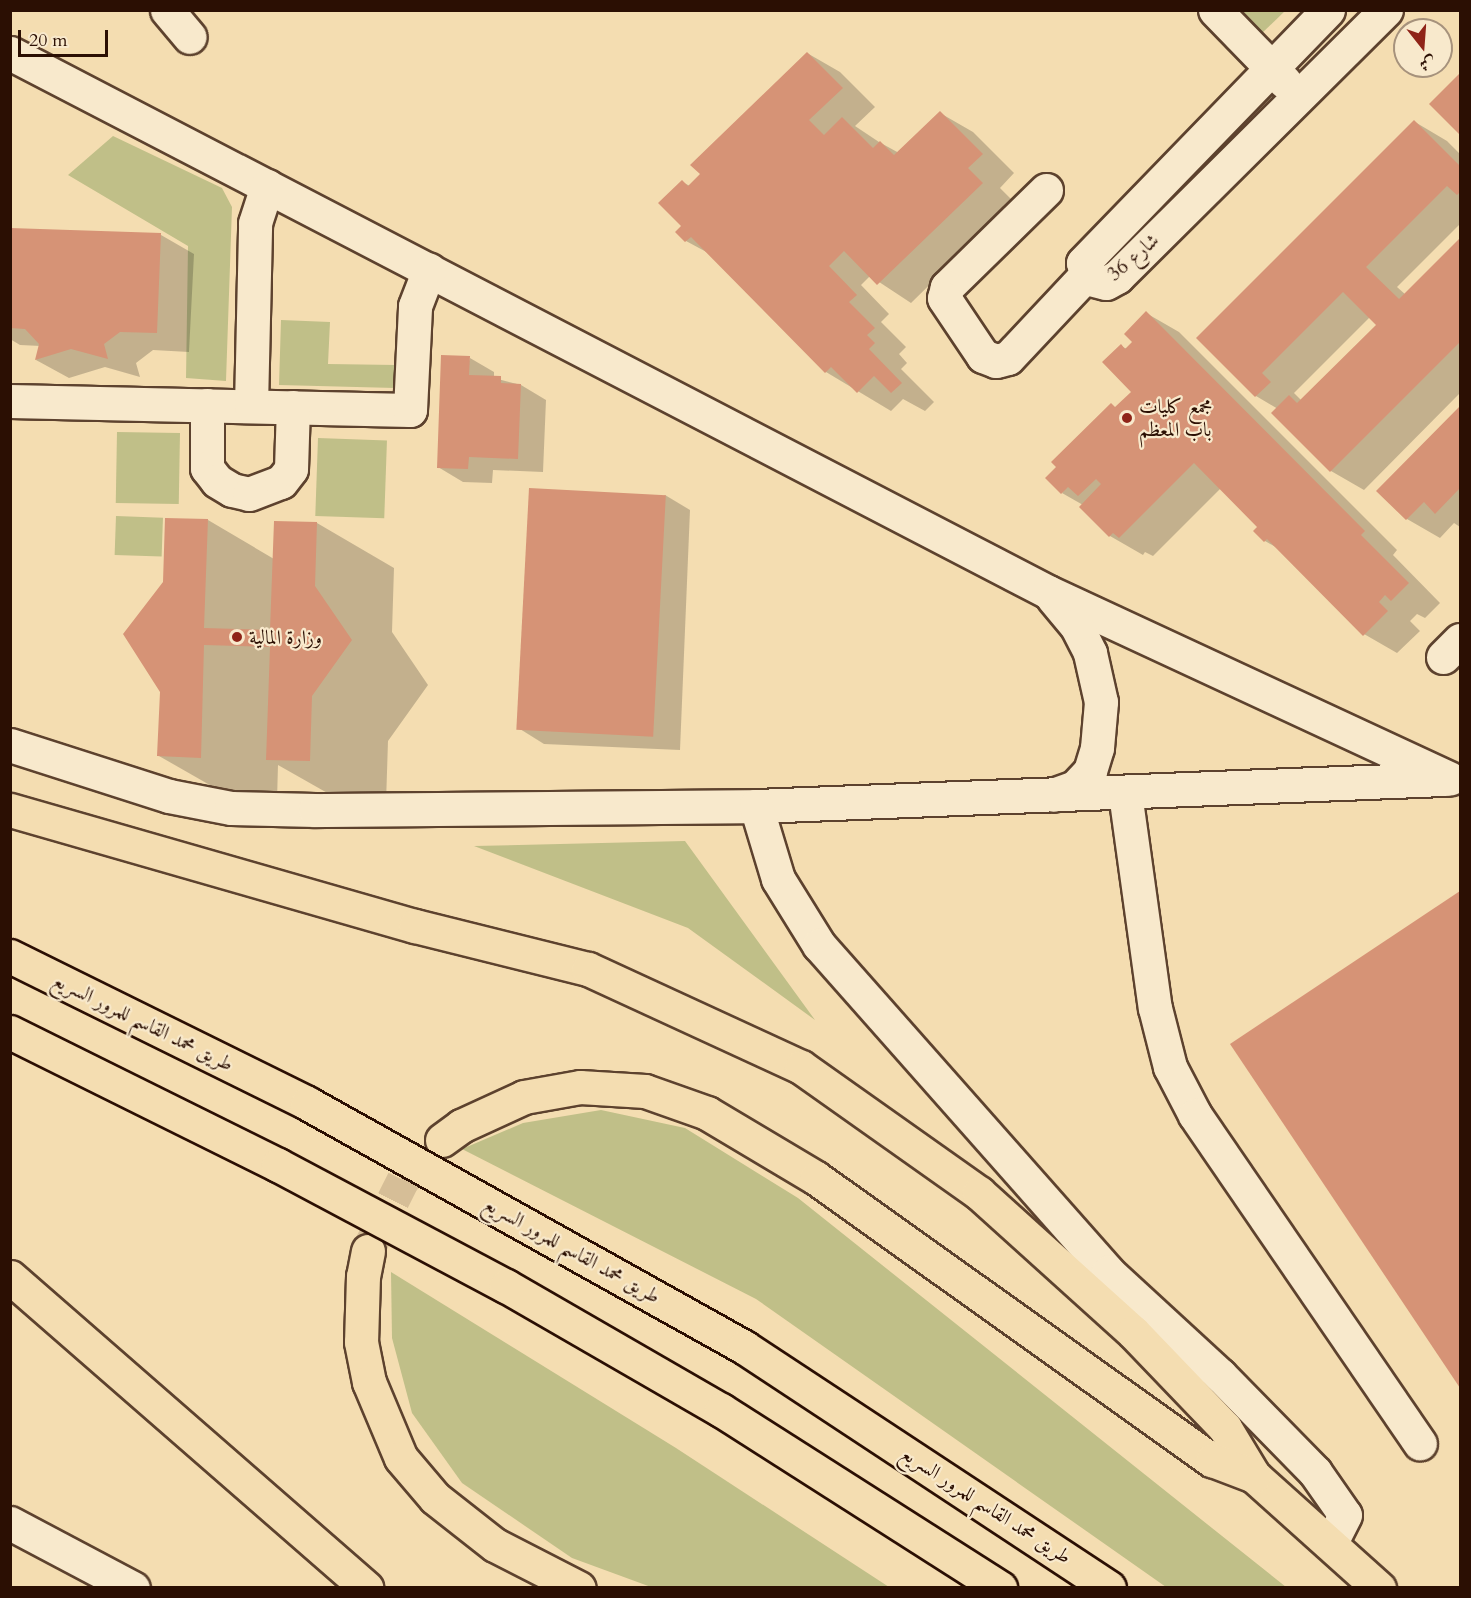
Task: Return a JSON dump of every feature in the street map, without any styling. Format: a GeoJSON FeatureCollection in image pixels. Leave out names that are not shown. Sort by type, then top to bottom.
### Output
{"type":"FeatureCollection","features":[{"type":"Feature","properties":{"kind":"highway"},"geometry":{"type":"LineString","coordinates":[[10,810],[415,926],[588,969],[801,1067],[979,1193],[1124,1324],[1225,1428],[1254,1476],[1379,1587]]}},
{"type":"Feature","properties":{"kind":"highway","name":"طريق محمد القاسم للمرور السريع"},"geometry":{"type":"LineString","coordinates":[[10,956],[307,1103],[744,1347],[1109,1587]]}},
{"type":"Feature","properties":{"kind":"highway"},"geometry":{"type":"LineString","coordinates":[[10,1032],[278,1165],[506,1286],[721,1410],[1000,1587]]}},
{"type":"Feature","properties":{"kind":"highway"},"geometry":{"type":"LineString","coordinates":[[441,1140],[461,1126],[524,1097],[580,1086],[645,1091],[707,1113],[816,1178],[1212,1460],[1254,1476]]}},
{"type":"Feature","properties":{"kind":"highway"},"geometry":{"type":"LineString","coordinates":[[368,1251],[363,1276],[361,1342],[369,1382],[401,1458],[435,1498],[495,1545],[579,1587]]}},
{"type":"Feature","properties":{"kind":"highway"},"geometry":{"type":"LineString","coordinates":[[10,1277],[367,1587]]}},
{"type":"Feature","properties":{"kind":"street"},"geometry":{"type":"LineString","coordinates":[[167,10],[190,37]]}},
{"type":"Feature","properties":{"kind":"street"},"geometry":{"type":"LineString","coordinates":[[1215,10],[1299,96]]}},
{"type":"Feature","properties":{"kind":"street","name":"شارع 36"},"geometry":{"type":"LineString","coordinates":[[1328,10],[1083,263],[1086,274],[1100,284],[1117,277],[1386,10]]}},
{"type":"Feature","properties":{"kind":"street"},"geometry":{"type":"LineString","coordinates":[[10,53],[1048,592],[1455,779]]}},
{"type":"Feature","properties":{"kind":"street"},"geometry":{"type":"LineString","coordinates":[[251,406],[255,223],[267,186]]}},
{"type":"Feature","properties":{"kind":"street"},"geometry":{"type":"LineString","coordinates":[[1047,190],[947,287],[944,298],[983,356],[996,361],[1008,358],[1086,274]]}},
{"type":"Feature","properties":{"kind":"street"},"geometry":{"type":"LineString","coordinates":[[10,401],[411,410],[415,306],[429,270]]}},
{"type":"Feature","properties":{"kind":"street"},"geometry":{"type":"LineString","coordinates":[[207,405],[207,468],[225,486],[249,494],[281,482],[291,468],[293,407]]}},
{"type":"Feature","properties":{"kind":"street"},"geometry":{"type":"LineString","coordinates":[[1048,592],[1076,625],[1090,653],[1101,702],[1098,748],[1090,771],[1075,787],[1053,795]]}},
{"type":"Feature","properties":{"kind":"street"},"geometry":{"type":"LineString","coordinates":[[10,745],[169,796],[231,808],[756,806],[1455,779]]}},
{"type":"Feature","properties":{"kind":"street"},"geometry":{"type":"LineString","coordinates":[[1125,793],[1155,1008],[1170,1067],[1195,1115],[1420,1443]]}},
{"type":"Feature","properties":{"kind":"street"},"geometry":{"type":"LineString","coordinates":[[756,806],[778,879],[819,945],[1108,1272],[1220,1375],[1316,1472],[1345,1515],[1331,1542]]}},
{"type":"Feature","properties":{"kind":"street"},"geometry":{"type":"LineString","coordinates":[[12,1529],[133,1587]]}},
{"type":"Feature","properties":{"kind":"shaded area"},"geometry":{"type":"Polygon","coordinates":[[[1233,11],[1285,11],[1259,36],[1233,11]]]}},
{"type":"Feature","properties":{"kind":"shaded area"},"geometry":{"type":"Polygon","coordinates":[[[113,136],[222,188],[232,207],[226,381],[186,378],[188,246],[68,175],[113,136]]]}},
{"type":"Feature","properties":{"kind":"shaded area"},"geometry":{"type":"Polygon","coordinates":[[[281,320],[330,322],[328,364],[396,365],[395,388],[279,385],[281,320]]]}},
{"type":"Feature","properties":{"kind":"shaded area"},"geometry":{"type":"Polygon","coordinates":[[[117,432],[180,433],[179,504],[116,503],[117,432]]]}},
{"type":"Feature","properties":{"kind":"shaded area"},"geometry":{"type":"Polygon","coordinates":[[[318,438],[387,440],[384,518],[315,516],[318,438]]]}},
{"type":"Feature","properties":{"kind":"shaded area"},"geometry":{"type":"Polygon","coordinates":[[[116,516],[163,518],[162,557],[115,555],[116,516]]]}},
{"type":"Feature","properties":{"kind":"shaded area"},"geometry":{"type":"Polygon","coordinates":[[[685,841],[815,1020],[688,928],[474,846],[685,841]]]}},
{"type":"Feature","properties":{"kind":"shaded area"},"geometry":{"type":"Polygon","coordinates":[[[601,1110],[685,1128],[798,1198],[1286,1587],[1166,1587],[756,1299],[462,1149],[523,1123],[601,1110]]]}},
{"type":"Feature","properties":{"kind":"shaded area"},"geometry":{"type":"Polygon","coordinates":[[[391,1272],[676,1448],[889,1587],[651,1587],[572,1558],[462,1483],[412,1413],[392,1338],[391,1272]]]}},
{"type":"Feature","properties":{"kind":"building"},"geometry":{"type":"Polygon","coordinates":[[[807,52],[843,88],[809,120],[824,135],[842,117],[873,148],[880,141],[894,155],[940,111],[983,154],[968,168],[983,183],[877,285],[844,251],[829,266],[857,295],[849,302],[875,328],[867,335],[875,343],[869,349],[902,383],[891,393],[874,376],[857,393],[831,367],[825,373],[691,237],[685,242],[675,232],[681,226],[658,203],[682,180],[688,186],[700,174],[690,165],[807,52]]]}},
{"type":"Feature","properties":{"kind":"building"},"geometry":{"type":"Polygon","coordinates":[[[1460,73],[1460,135],[1429,104],[1460,73]]]}},
{"type":"Feature","properties":{"kind":"building"},"geometry":{"type":"Polygon","coordinates":[[[1414,120],[1460,166],[1460,192],[1457,195],[1447,186],[1366,267],[1399,299],[1460,238],[1460,342],[1330,472],[1271,413],[1289,395],[1297,403],[1376,325],[1343,292],[1262,373],[1271,382],[1255,397],[1196,338],[1414,120]]]}},
{"type":"Feature","properties":{"kind":"building"},"geometry":{"type":"Polygon","coordinates":[[[10,228],[161,233],[157,333],[120,332],[104,344],[108,359],[71,349],[35,360],[39,344],[25,329],[10,328],[10,228]]]}},
{"type":"Feature","properties":{"kind":"building"},"geometry":{"type":"Polygon","coordinates":[[[1146,311],[1365,531],[1361,535],[1409,583],[1391,601],[1385,595],[1379,602],[1388,611],[1363,636],[1267,539],[1264,542],[1253,531],[1257,527],[1194,463],[1119,538],[1113,533],[1109,537],[1079,507],[1101,484],[1096,479],[1078,496],[1068,487],[1061,494],[1045,478],[1056,467],[1051,462],[1111,403],[1115,407],[1131,392],[1102,362],[1121,344],[1125,349],[1132,342],[1124,334],[1146,311]]]}},
{"type":"Feature","properties":{"kind":"building"},"geometry":{"type":"Polygon","coordinates":[[[441,355],[470,356],[469,375],[501,376],[501,383],[521,384],[518,459],[469,457],[468,469],[437,468],[441,355]]]}},
{"type":"Feature","properties":{"kind":"building"},"geometry":{"type":"Polygon","coordinates":[[[1460,406],[1460,488],[1435,514],[1424,502],[1406,520],[1376,491],[1460,406]]]}},
{"type":"Feature","properties":{"kind":"building"},"geometry":{"type":"Polygon","coordinates":[[[529,488],[666,495],[653,737],[516,730],[529,488]]]}},
{"type":"Feature","properties":{"kind":"building","name":"وزارة المالية"},"geometry":{"type":"Polygon","coordinates":[[[165,518],[208,519],[204,628],[270,630],[274,521],[317,522],[315,586],[352,640],[312,696],[310,761],[266,760],[270,647],[204,645],[201,758],[157,756],[160,692],[123,634],[163,582],[165,518]]]}},
{"type":"Feature","properties":{"kind":"building"},"geometry":{"type":"Polygon","coordinates":[[[1460,891],[1460,1388],[1230,1044],[1460,891]]]}},
{"type":"Feature","properties":{"kind":"tunnel"},"geometry":{"type":"LineString","coordinates":[[371,1244],[403,1180],[436,1146]]}},
{"type":"Feature","properties":{"kind":"place","name":"مجمع كليات باب المعظم"},"geometry":{"type":"Point","coordinates":[1127,418]}},
{"type":"Feature","properties":{"kind":"place","name":"وزارة المالية"},"geometry":{"type":"Point","coordinates":[237,637]}}]}
